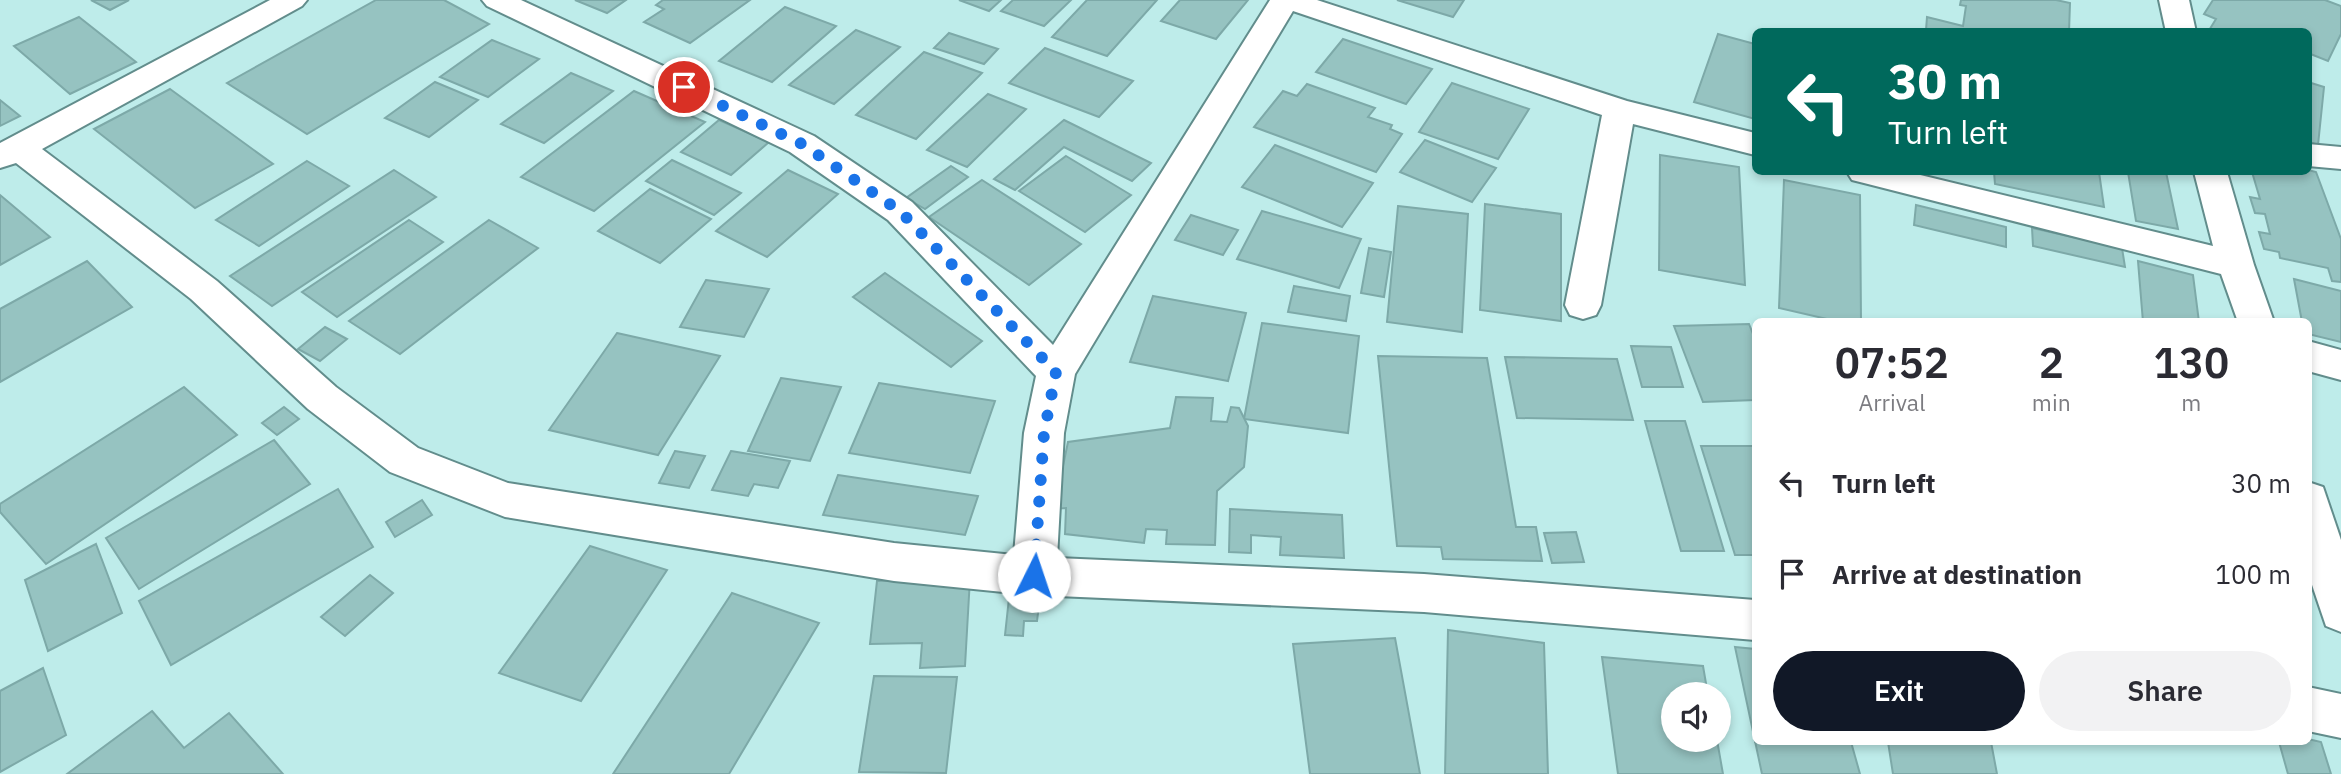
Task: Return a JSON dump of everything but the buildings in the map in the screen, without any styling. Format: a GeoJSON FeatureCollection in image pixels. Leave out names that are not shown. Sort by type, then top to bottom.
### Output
{"type":"FeatureCollection","features":[{"type":"Feature","properties":{"kind":"street"},"geometry":{"type":"LineString","coordinates":[[292,0],[10,153],[204,290],[322,398],[404,460],[505,500],[894,562],[1034,576],[1424,593],[1752,620]]}},
{"type":"Feature","properties":{"kind":"street"},"geometry":{"type":"LineString","coordinates":[[497,0],[802,144],[900,211],[1056,372]]}},
{"type":"Feature","properties":{"kind":"street"},"geometry":{"type":"LineString","coordinates":[[1034,576],[1044,433],[1056,372],[1286,0],[1619,110],[1752,143]]}},
{"type":"Feature","properties":{"kind":"street"},"geometry":{"type":"LineString","coordinates":[[2175,0],[2179,28]]}},
{"type":"Feature","properties":{"kind":"street"},"geometry":{"type":"LineString","coordinates":[[1583,305],[1619,110]]}},
{"type":"Feature","properties":{"kind":"street"},"geometry":{"type":"LineString","coordinates":[[2312,155],[2341,158]]}},
{"type":"Feature","properties":{"kind":"street"},"geometry":{"type":"LineString","coordinates":[[1876,175],[2236,265]]}},
{"type":"Feature","properties":{"kind":"street"},"geometry":{"type":"LineString","coordinates":[[2212,175],[2236,265],[2255,318]]}},
{"type":"Feature","properties":{"kind":"street"},"geometry":{"type":"LineString","coordinates":[[2312,357],[2341,365]]}},
{"type":"Feature","properties":{"kind":"street"},"geometry":{"type":"LineString","coordinates":[[2312,513],[2341,612]]}},
{"type":"Feature","properties":{"kind":"street"},"geometry":{"type":"LineString","coordinates":[[2312,710],[2341,716]]}},
{"type":"Feature","properties":{"kind":"route"},"geometry":{"type":"LineString","coordinates":[[684,87],[802,144],[900,211],[1056,372],[1044,433],[1034,576]]}}]}
